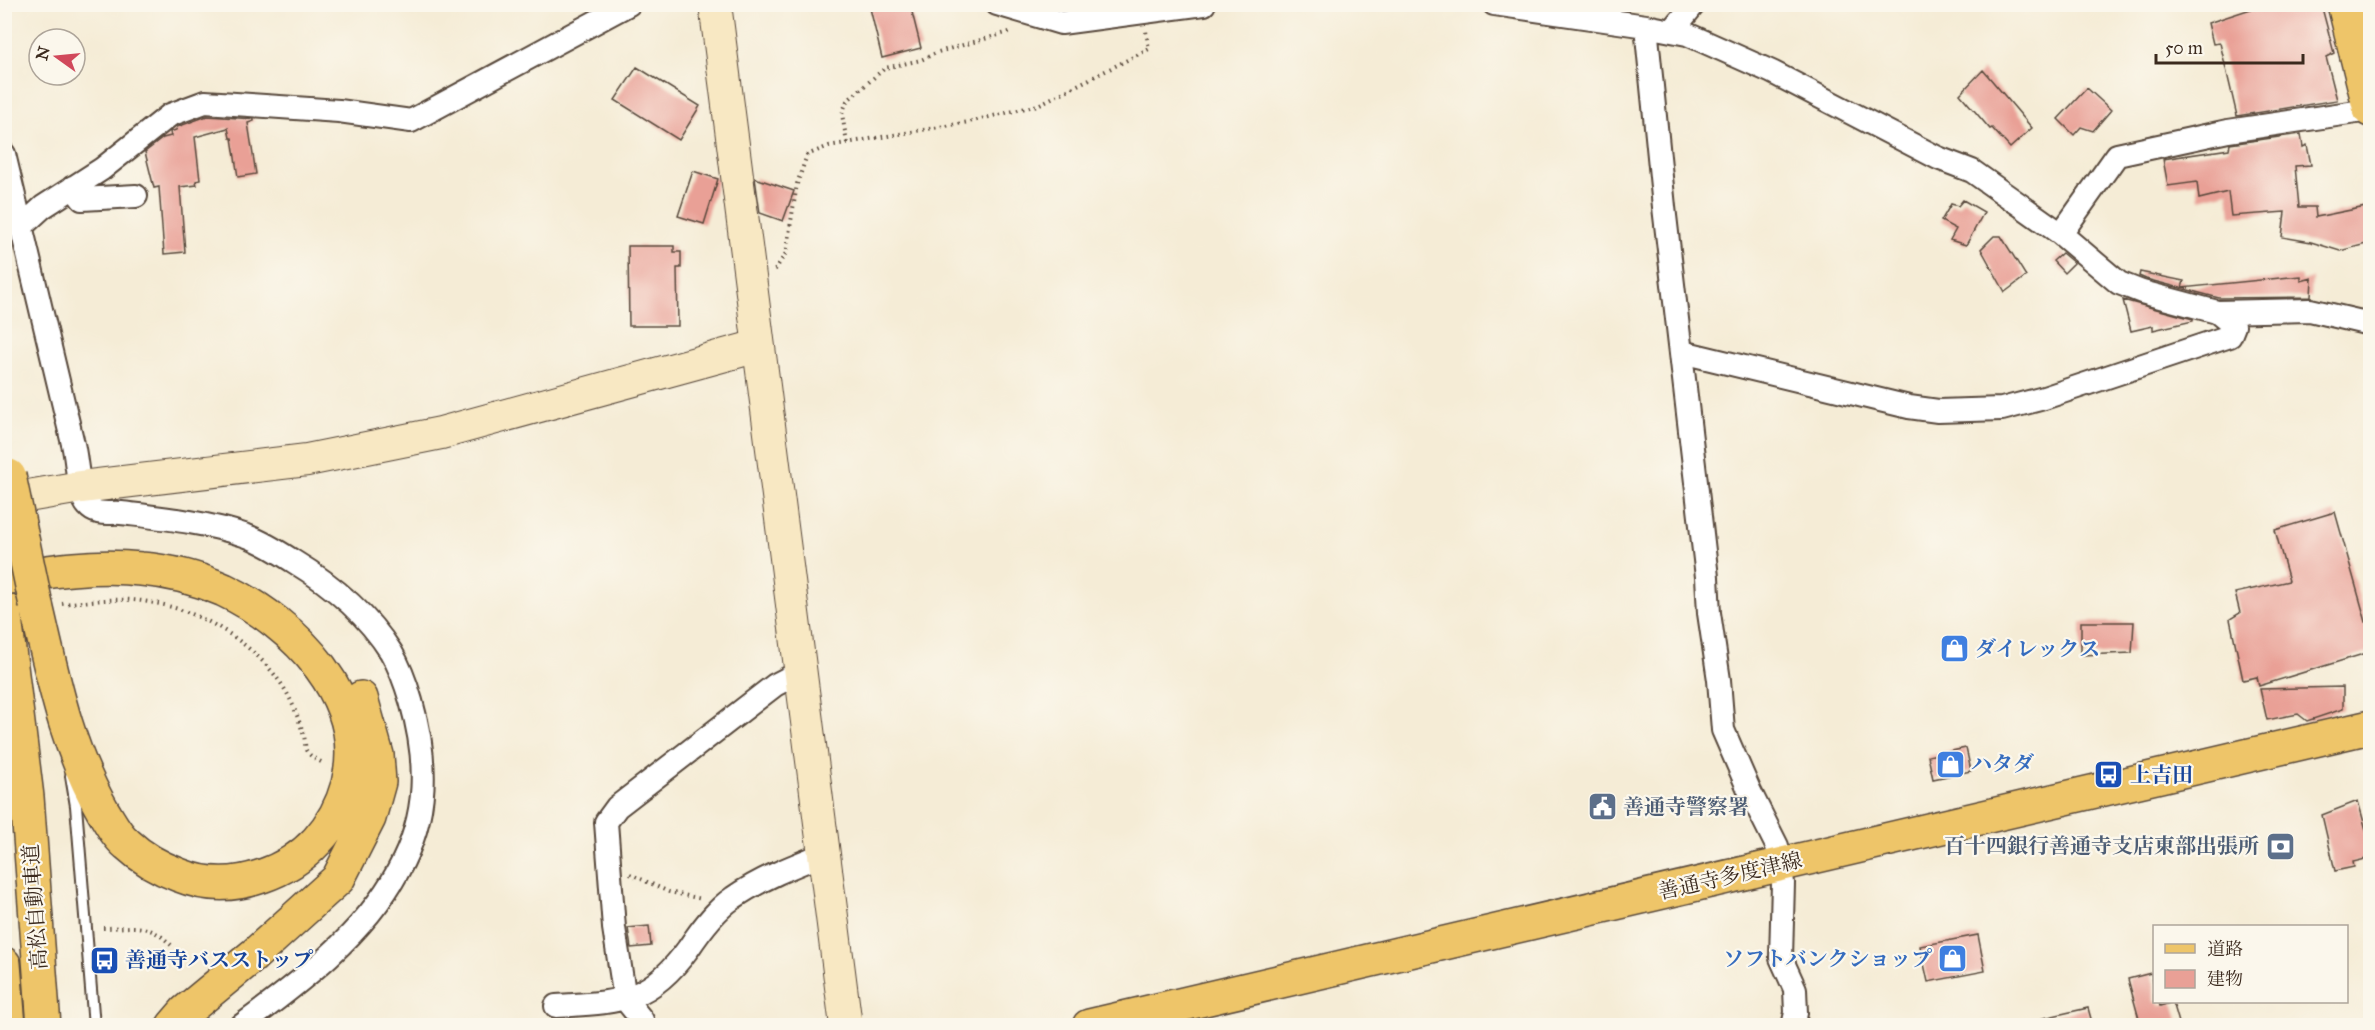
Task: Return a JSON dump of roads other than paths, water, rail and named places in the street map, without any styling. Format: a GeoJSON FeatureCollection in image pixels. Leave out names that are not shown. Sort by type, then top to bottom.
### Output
{"type":"FeatureCollection","features":[{"type":"Feature","properties":{"kind":"main road"},"geometry":{"type":"LineString","coordinates":[[2344,4],[2370,110]]}},
{"type":"Feature","properties":{"kind":"main road"},"geometry":{"type":"LineString","coordinates":[[4,578],[71,568],[140,569],[165,572],[223,590],[267,616],[303,647],[330,680],[341,700],[348,723],[352,751],[349,782],[340,809],[324,833],[307,851],[284,868],[254,879],[232,883],[199,883],[159,867],[125,843],[87,783],[62,716],[49,604],[6,478]]}},
{"type":"Feature","properties":{"kind":"main road"},"geometry":{"type":"LineString","coordinates":[[4,558],[72,549],[111,548],[170,553],[199,560],[231,572],[278,598],[297,612],[348,669],[360,696],[377,755],[379,782],[369,818],[338,879],[254,955],[185,1012],[173,1026]]}},
{"type":"Feature","properties":{"kind":"main road","name":"高松自動車道"},"geometry":{"type":"LineString","coordinates":[[4,609],[27,797],[44,1026]]}},
{"type":"Feature","properties":{"kind":"main road","name":"善通寺多度津線"},"geometry":{"type":"LineString","coordinates":[[1089,1026],[2370,727]]}},
{"type":"Feature","properties":{"kind":"main road","name":"高松自動車道"},"geometry":{"type":"LineString","coordinates":[[4,964],[9,1026]]}},
{"type":"Feature","properties":{"kind":"street"},"geometry":{"type":"LineString","coordinates":[[20,228],[43,207],[102,169],[170,115],[205,102],[339,111],[411,121],[628,4]]}},
{"type":"Feature","properties":{"kind":"street"},"geometry":{"type":"LineString","coordinates":[[715,4],[846,1026]]}},
{"type":"Feature","properties":{"kind":"street"},"geometry":{"type":"LineString","coordinates":[[997,4],[1061,23],[1204,4]]}},
{"type":"Feature","properties":{"kind":"street"},"geometry":{"type":"LineString","coordinates":[[1494,4],[1673,30],[1687,34],[1772,72],[1938,158],[1972,171],[2061,234],[2119,283],[2142,292],[2217,312],[2310,310],[2370,324]]}},
{"type":"Feature","properties":{"kind":"street"},"geometry":{"type":"LineString","coordinates":[[1673,30],[1694,4]]}},
{"type":"Feature","properties":{"kind":"street"},"geometry":{"type":"LineString","coordinates":[[1646,26],[1723,730],[1777,846],[1784,883],[1781,958],[1795,989],[1796,1013],[1793,1026]]}},
{"type":"Feature","properties":{"kind":"street"},"geometry":{"type":"LineString","coordinates":[[2061,234],[2117,155],[2228,131],[2370,110]]}},
{"type":"Feature","properties":{"kind":"street"},"geometry":{"type":"LineString","coordinates":[[4,154],[76,456],[85,504],[95,513],[174,519],[213,526],[250,537],[316,575],[375,630],[392,654],[405,682],[423,748],[424,784],[416,829],[398,871],[362,923],[288,992],[241,1026]]}},
{"type":"Feature","properties":{"kind":"street"},"geometry":{"type":"LineString","coordinates":[[73,188],[82,199],[136,196]]}},
{"type":"Feature","properties":{"kind":"street"},"geometry":{"type":"LineString","coordinates":[[1682,352],[1909,407],[1938,411],[2002,409],[2044,398],[2230,336],[2234,326],[2217,312]]}},
{"type":"Feature","properties":{"kind":"street"},"geometry":{"type":"LineString","coordinates":[[6,478],[81,487],[307,460],[441,433],[758,346]]}},
{"type":"Feature","properties":{"kind":"street"},"geometry":{"type":"LineString","coordinates":[[644,1026],[642,1020],[625,999],[614,928],[606,822],[617,807],[775,685],[800,672]]}},
{"type":"Feature","properties":{"kind":"street"},"geometry":{"type":"LineString","coordinates":[[556,1006],[625,999],[645,992],[665,977],[702,928],[729,901],[785,869],[824,855]]}},
{"type":"Feature","properties":{"kind":"lane"},"geometry":{"type":"LineString","coordinates":[[62,716],[76,806],[94,1026]]}},
{"type":"Feature","properties":{"kind":"place","name":"ダイレックス"},"geometry":{"type":"Point","coordinates":[1954,649]}},
{"type":"Feature","properties":{"kind":"place","name":"ハタダ"},"geometry":{"type":"Point","coordinates":[1950,764]}},
{"type":"Feature","properties":{"kind":"place","name":"上吉田"},"geometry":{"type":"Point","coordinates":[2109,775]}},
{"type":"Feature","properties":{"kind":"place","name":"善通寺警察署"},"geometry":{"type":"Point","coordinates":[1602,807]}},
{"type":"Feature","properties":{"kind":"place","name":"百十四銀行善通寺支店東部出張所"},"geometry":{"type":"Point","coordinates":[2280,846]}},
{"type":"Feature","properties":{"kind":"place","name":"ソフトバンクショップ"},"geometry":{"type":"Point","coordinates":[1953,959]}},
{"type":"Feature","properties":{"kind":"place","name":"善通寺バスストップ"},"geometry":{"type":"Point","coordinates":[104,960]}}]}
